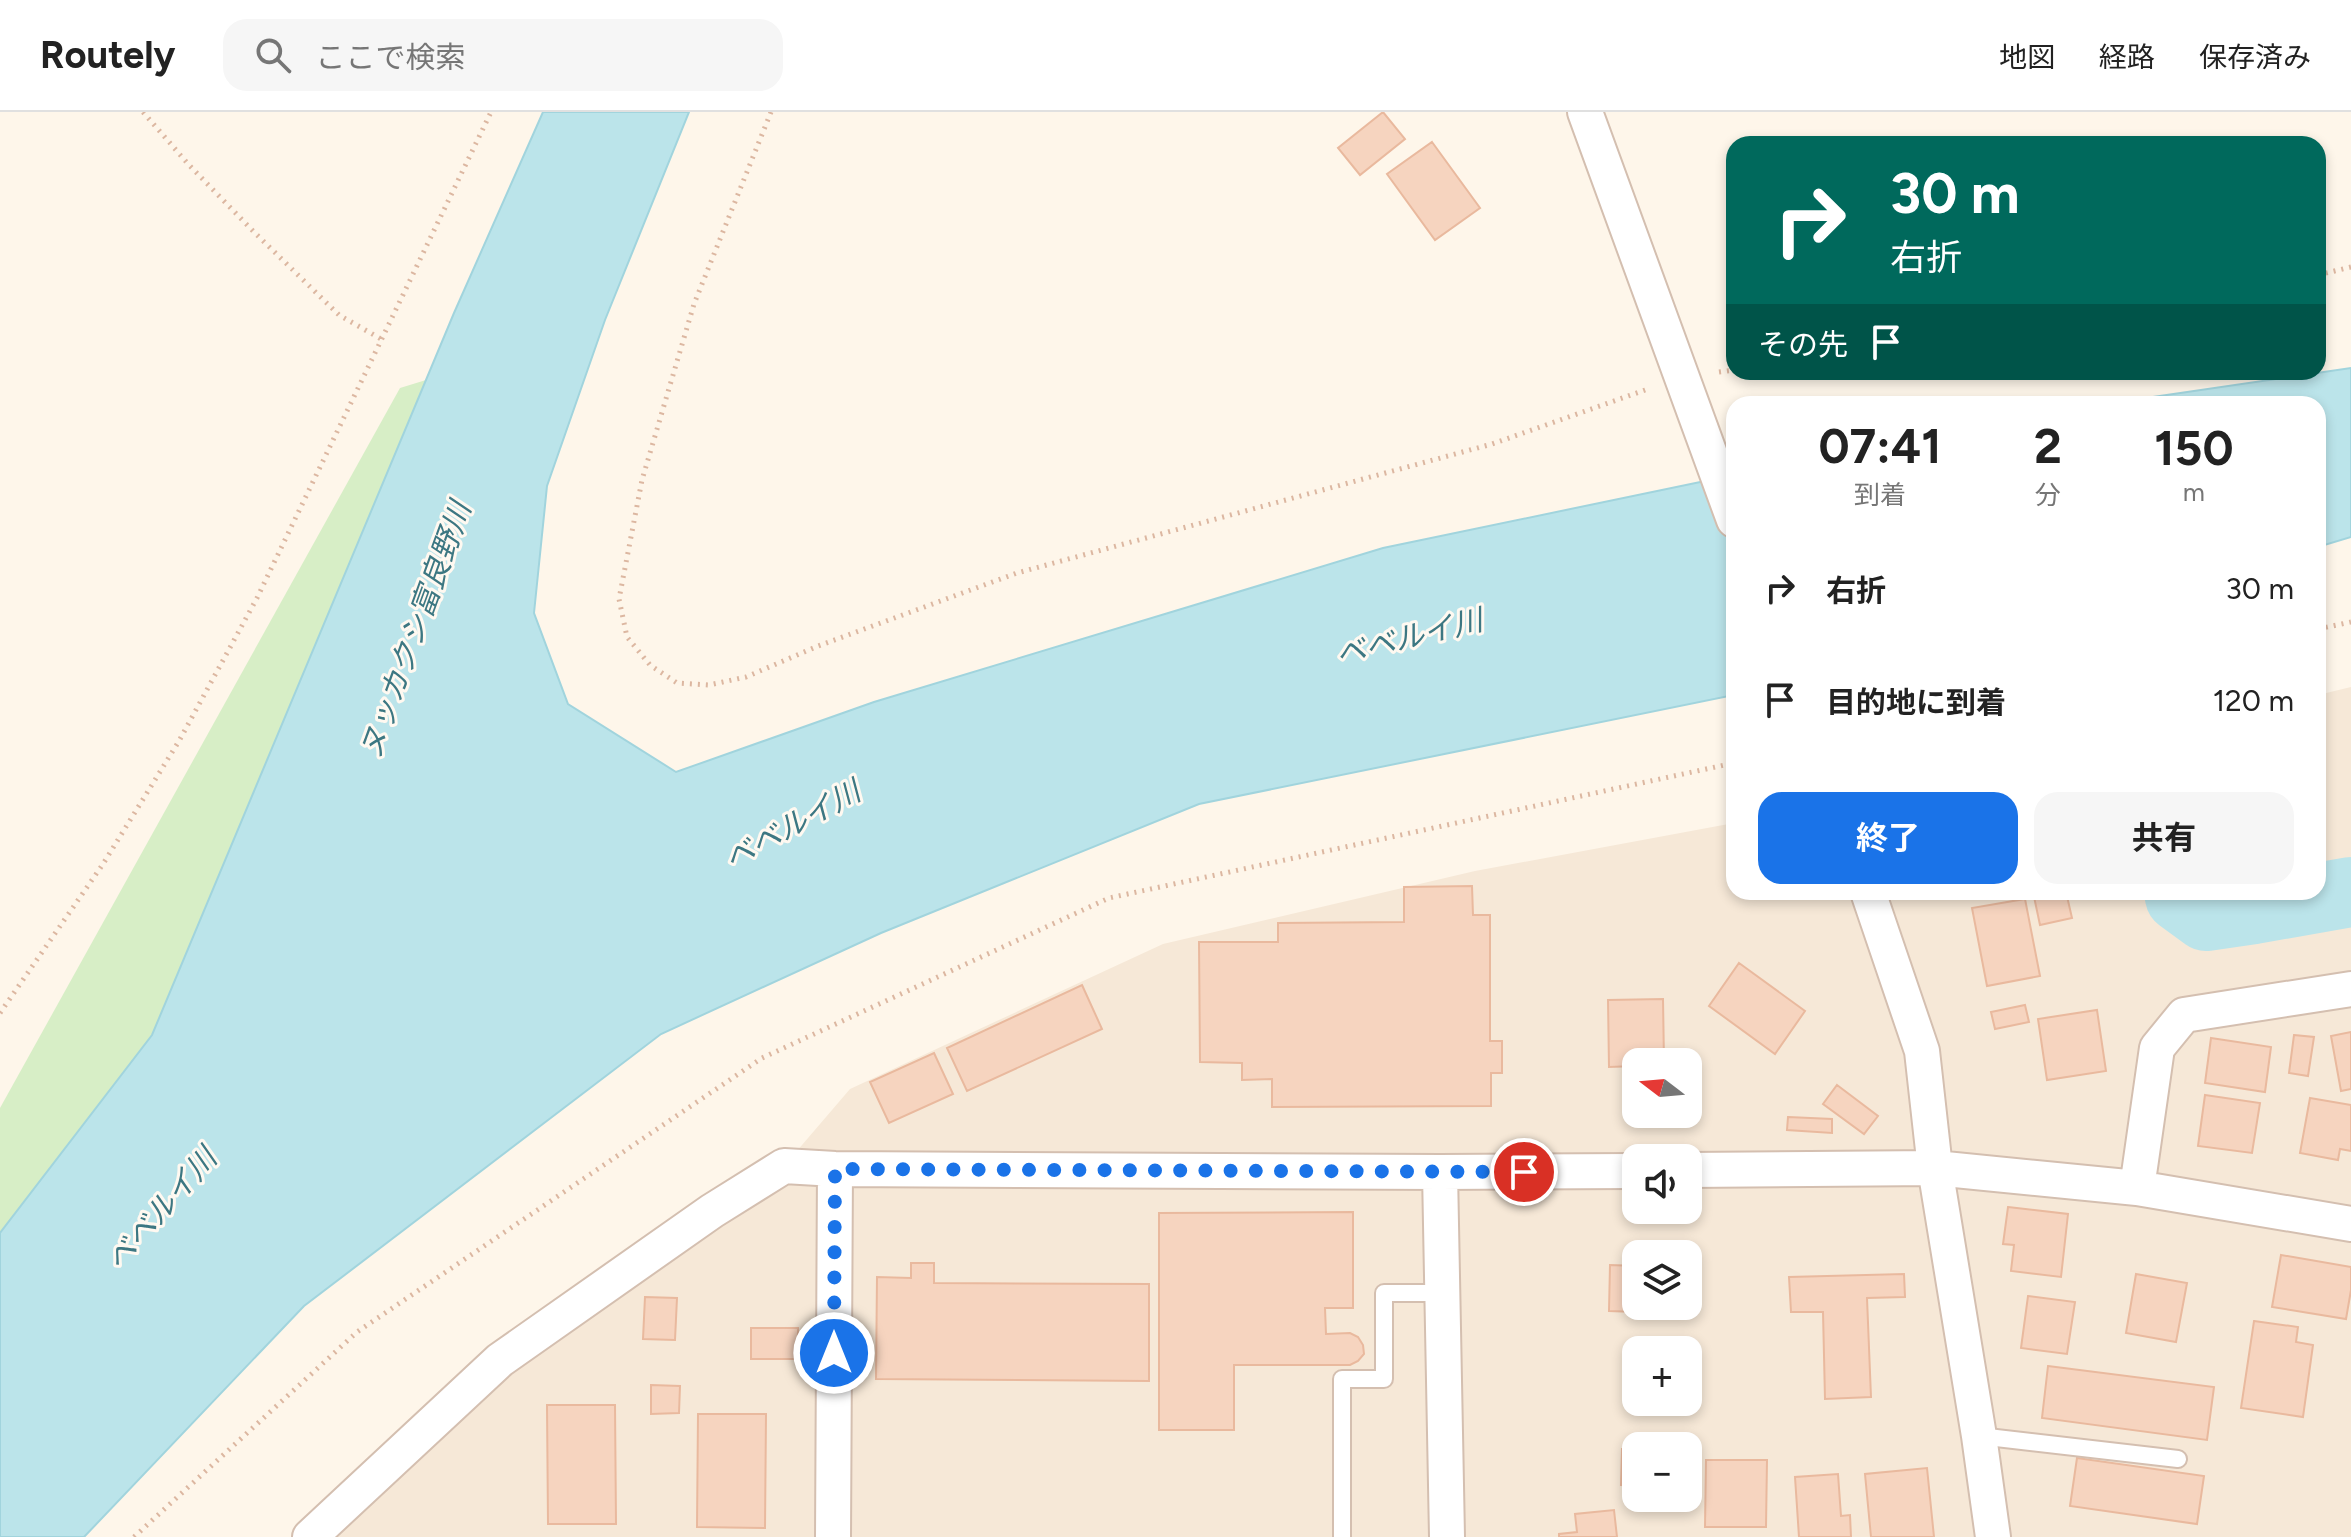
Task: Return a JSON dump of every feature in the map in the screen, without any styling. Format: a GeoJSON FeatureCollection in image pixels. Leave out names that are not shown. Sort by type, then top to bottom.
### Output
{"type":"FeatureCollection","features":[{"type":"Feature","properties":{"kind":"street"},"geometry":{"type":"LineString","coordinates":[[1585,112],[1726,498]]}},
{"type":"Feature","properties":{"kind":"street"},"geometry":{"type":"LineString","coordinates":[[1871,900],[1922,1051],[1935,1168],[1993,1537]]}},
{"type":"Feature","properties":{"kind":"street"},"geometry":{"type":"LineString","coordinates":[[2137,1188],[2157,1048],[2184,1015],[2351,989]]}},
{"type":"Feature","properties":{"kind":"street"},"geometry":{"type":"LineString","coordinates":[[310,1537],[500,1360],[712,1211],[784,1166],[835,1169],[1622,1171]]}},
{"type":"Feature","properties":{"kind":"street"},"geometry":{"type":"LineString","coordinates":[[1702,1170],[1935,1168],[2137,1188],[2351,1224]]}},
{"type":"Feature","properties":{"kind":"street"},"geometry":{"type":"LineString","coordinates":[[833,1537],[835,1169]]}},
{"type":"Feature","properties":{"kind":"street"},"geometry":{"type":"LineString","coordinates":[[1440,1172],[1447,1537]]}},
{"type":"Feature","properties":{"kind":"lane"},"geometry":{"type":"LineString","coordinates":[[1342,1537],[1342,1379],[1384,1379],[1384,1293],[1442,1293]]}},
{"type":"Feature","properties":{"kind":"lane"},"geometry":{"type":"LineString","coordinates":[[1979,1436],[2178,1459]]}},
{"type":"Feature","properties":{"kind":"path"},"geometry":{"type":"LineString","coordinates":[[143,112],[244,221],[339,315],[381,340]]}},
{"type":"Feature","properties":{"kind":"path"},"geometry":{"type":"LineString","coordinates":[[0,1013],[103,864],[179,741],[257,598],[491,112]]}},
{"type":"Feature","properties":{"kind":"path"},"geometry":{"type":"LineString","coordinates":[[771,112],[694,304],[642,480],[619,599],[627,637],[650,665],[677,683],[709,685],[746,677],[818,646],[1017,573],[1492,444],[1685,388]]}},
{"type":"Feature","properties":{"kind":"path"},"geometry":{"type":"LineString","coordinates":[[2326,273],[2351,267]]}},
{"type":"Feature","properties":{"kind":"path"},"geometry":{"type":"LineString","coordinates":[[2326,627],[2351,622]]}},
{"type":"Feature","properties":{"kind":"path"},"geometry":{"type":"LineString","coordinates":[[134,1537],[357,1332],[762,1058],[1109,898],[1726,765]]}},
{"type":"Feature","properties":{"kind":"shaded area"},"geometry":{"type":"Polygon","coordinates":[[[2351,687],[2351,1537],[310,1537],[500,1360],[784,1166],[850,1089],[1163,944],[1475,871],[1726,824],[1726,900],[2326,900],[2326,693],[2351,687]]]}},
{"type":"Feature","properties":{"kind":"green space"},"geometry":{"type":"Polygon","coordinates":[[[452,372],[250,954],[0,1278],[0,1108],[400,388],[452,372]]]}},
{"type":"Feature","properties":{"kind":"water"},"geometry":{"type":"Polygon","coordinates":[[[543,112],[689,112],[605,320],[547,486],[534,613],[568,704],[676,772],[874,702],[1383,548],[1726,477],[1726,697],[1199,804],[881,933],[661,1034],[304,1306],[84,1537],[0,1537],[0,1233],[152,1035],[454,313],[543,112]]]}},
{"type":"Feature","properties":{"kind":"water"},"geometry":{"type":"Polygon","coordinates":[[[2351,368],[2351,537],[2326,545],[2326,396],[2160,396],[2269,380],[2326,380],[2326,372],[2351,368]]]}},
{"type":"Feature","properties":{"kind":"building"},"geometry":{"type":"Polygon","coordinates":[[[1383,112],[1405,139],[1360,175],[1338,148],[1383,112]]]}},
{"type":"Feature","properties":{"kind":"building"},"geometry":{"type":"Polygon","coordinates":[[[1432,142],[1480,208],[1435,240],[1387,174],[1432,142]]]}},
{"type":"Feature","properties":{"kind":"building"},"geometry":{"type":"Polygon","coordinates":[[[1472,886],[1473,915],[1490,915],[1490,1041],[1502,1041],[1502,1073],[1491,1073],[1491,1106],[1272,1107],[1272,1079],[1242,1080],[1242,1063],[1200,1062],[1199,942],[1278,942],[1278,923],[1404,922],[1404,887],[1472,886]]]}},
{"type":"Feature","properties":{"kind":"building"},"geometry":{"type":"Polygon","coordinates":[[[2025,900],[2040,976],[1987,986],[1972,908],[2025,900]]]}},
{"type":"Feature","properties":{"kind":"building"},"geometry":{"type":"Polygon","coordinates":[[[2035,900],[2068,900],[2072,918],[2040,925],[2035,900]]]}},
{"type":"Feature","properties":{"kind":"building"},"geometry":{"type":"Polygon","coordinates":[[[1739,963],[1805,1011],[1775,1054],[1709,1006],[1739,963]]]}},
{"type":"Feature","properties":{"kind":"building"},"geometry":{"type":"Polygon","coordinates":[[[1082,985],[1102,1029],[967,1091],[947,1048],[1082,985]]]}},
{"type":"Feature","properties":{"kind":"building"},"geometry":{"type":"Polygon","coordinates":[[[1663,999],[1664,1048],[1622,1048],[1622,1067],[1609,1067],[1608,1000],[1663,999]]]}},
{"type":"Feature","properties":{"kind":"building"},"geometry":{"type":"Polygon","coordinates":[[[2025,1005],[2029,1022],[1995,1029],[1991,1012],[2025,1005]]]}},
{"type":"Feature","properties":{"kind":"building"},"geometry":{"type":"Polygon","coordinates":[[[2097,1010],[2106,1071],[2047,1080],[2038,1019],[2097,1010]]]}},
{"type":"Feature","properties":{"kind":"building"},"geometry":{"type":"Polygon","coordinates":[[[2351,1032],[2351,1089],[2341,1091],[2331,1036],[2351,1032]]]}},
{"type":"Feature","properties":{"kind":"building"},"geometry":{"type":"Polygon","coordinates":[[[2294,1035],[2314,1037],[2308,1076],[2289,1073],[2294,1035]]]}},
{"type":"Feature","properties":{"kind":"building"},"geometry":{"type":"Polygon","coordinates":[[[2211,1038],[2271,1047],[2265,1092],[2205,1083],[2211,1038]]]}},
{"type":"Feature","properties":{"kind":"building"},"geometry":{"type":"Polygon","coordinates":[[[934,1053],[953,1094],[889,1123],[870,1082],[934,1053]]]}},
{"type":"Feature","properties":{"kind":"building"},"geometry":{"type":"Polygon","coordinates":[[[1837,1085],[1878,1116],[1864,1134],[1823,1104],[1837,1085]]]}},
{"type":"Feature","properties":{"kind":"building"},"geometry":{"type":"Polygon","coordinates":[[[2205,1095],[2260,1103],[2252,1153],[2198,1146],[2205,1095]]]}},
{"type":"Feature","properties":{"kind":"building"},"geometry":{"type":"Polygon","coordinates":[[[2310,1098],[2351,1105],[2351,1151],[2340,1149],[2338,1160],[2300,1153],[2310,1098]]]}},
{"type":"Feature","properties":{"kind":"building"},"geometry":{"type":"Polygon","coordinates":[[[1788,1117],[1832,1119],[1832,1133],[1787,1130],[1788,1117]]]}},
{"type":"Feature","properties":{"kind":"building"},"geometry":{"type":"Polygon","coordinates":[[[2008,1207],[2068,1214],[2061,1277],[2011,1271],[2014,1245],[2003,1244],[2008,1207]]]}},
{"type":"Feature","properties":{"kind":"building"},"geometry":{"type":"Polygon","coordinates":[[[1353,1212],[1353,1308],[1325,1308],[1326,1334],[1350,1333],[1358,1337],[1364,1354],[1358,1361],[1350,1365],[1234,1365],[1234,1430],[1159,1430],[1159,1213],[1353,1212]]]}},
{"type":"Feature","properties":{"kind":"building"},"geometry":{"type":"Polygon","coordinates":[[[2281,1255],[2351,1267],[2346,1319],[2272,1307],[2281,1255]]]}},
{"type":"Feature","properties":{"kind":"building"},"geometry":{"type":"Polygon","coordinates":[[[911,1263],[934,1263],[934,1283],[1149,1284],[1149,1381],[876,1379],[877,1277],[911,1278],[911,1263]]]}},
{"type":"Feature","properties":{"kind":"building"},"geometry":{"type":"Polygon","coordinates":[[[1610,1265],[1622,1265],[1622,1311],[1609,1311],[1610,1265]]]}},
{"type":"Feature","properties":{"kind":"building"},"geometry":{"type":"Polygon","coordinates":[[[1904,1274],[1905,1297],[1867,1298],[1871,1397],[1825,1399],[1823,1312],[1791,1312],[1789,1277],[1904,1274]]]}},
{"type":"Feature","properties":{"kind":"building"},"geometry":{"type":"Polygon","coordinates":[[[2136,1274],[2187,1283],[2176,1342],[2126,1333],[2136,1274]]]}},
{"type":"Feature","properties":{"kind":"building"},"geometry":{"type":"Polygon","coordinates":[[[2028,1296],[2075,1302],[2067,1354],[2021,1348],[2028,1296]]]}},
{"type":"Feature","properties":{"kind":"building"},"geometry":{"type":"Polygon","coordinates":[[[645,1297],[677,1298],[675,1340],[643,1339],[645,1297]]]}},
{"type":"Feature","properties":{"kind":"building"},"geometry":{"type":"Polygon","coordinates":[[[2254,1321],[2298,1327],[2296,1342],[2313,1345],[2303,1417],[2241,1408],[2254,1321]]]}},
{"type":"Feature","properties":{"kind":"building"},"geometry":{"type":"Polygon","coordinates":[[[751,1328],[798,1328],[798,1359],[751,1359],[751,1328]]]}},
{"type":"Feature","properties":{"kind":"building"},"geometry":{"type":"Polygon","coordinates":[[[2048,1366],[2214,1387],[2207,1440],[2042,1418],[2048,1366]]]}},
{"type":"Feature","properties":{"kind":"building"},"geometry":{"type":"Polygon","coordinates":[[[651,1385],[680,1386],[679,1413],[651,1414],[651,1385]]]}},
{"type":"Feature","properties":{"kind":"building"},"geometry":{"type":"Polygon","coordinates":[[[547,1405],[615,1405],[616,1524],[548,1524],[547,1405]]]}},
{"type":"Feature","properties":{"kind":"building"},"geometry":{"type":"Polygon","coordinates":[[[698,1414],[766,1414],[765,1528],[697,1527],[698,1414]]]}},
{"type":"Feature","properties":{"kind":"building"},"geometry":{"type":"Polygon","coordinates":[[[2077,1458],[2204,1476],[2197,1524],[2070,1506],[2077,1458]]]}},
{"type":"Feature","properties":{"kind":"building"},"geometry":{"type":"Polygon","coordinates":[[[1706,1460],[1767,1460],[1766,1527],[1705,1527],[1706,1460]]]}},
{"type":"Feature","properties":{"kind":"building"},"geometry":{"type":"Polygon","coordinates":[[[1927,1468],[1934,1537],[1871,1537],[1865,1474],[1927,1468]]]}},
{"type":"Feature","properties":{"kind":"building"},"geometry":{"type":"Polygon","coordinates":[[[1838,1474],[1841,1516],[1850,1515],[1851,1537],[1799,1537],[1795,1477],[1838,1474]]]}},
{"type":"Feature","properties":{"kind":"building"},"geometry":{"type":"Polygon","coordinates":[[[1614,1510],[1617,1537],[1559,1537],[1559,1534],[1577,1532],[1575,1514],[1614,1510]]]}},
{"type":"Feature","properties":{"kind":"waterway"},"geometry":{"type":"LineString","coordinates":[[2326,896],[2351,892]]}},
{"type":"Feature","properties":{"kind":"waterway"},"geometry":{"type":"LineString","coordinates":[[2184,900],[2206,916],[2305,900]]}},
{"type":"Feature","properties":{"kind":"route"},"geometry":{"type":"LineString","coordinates":[[834,1353],[835,1169],[1524,1172]]}},
{"type":"Feature","properties":{"kind":"water label","name":"ヌッカクシ富良野川"},"geometry":{"type":"Point","coordinates":[415,630]}},
{"type":"Feature","properties":{"kind":"water label","name":"ベベルイ川"},"geometry":{"type":"Point","coordinates":[1409,637]}},
{"type":"Feature","properties":{"kind":"water label","name":"ベベルイ川"},"geometry":{"type":"Point","coordinates":[792,825]}},
{"type":"Feature","properties":{"kind":"water label","name":"ベベルイ川"},"geometry":{"type":"Point","coordinates":[161,1209]}}]}
